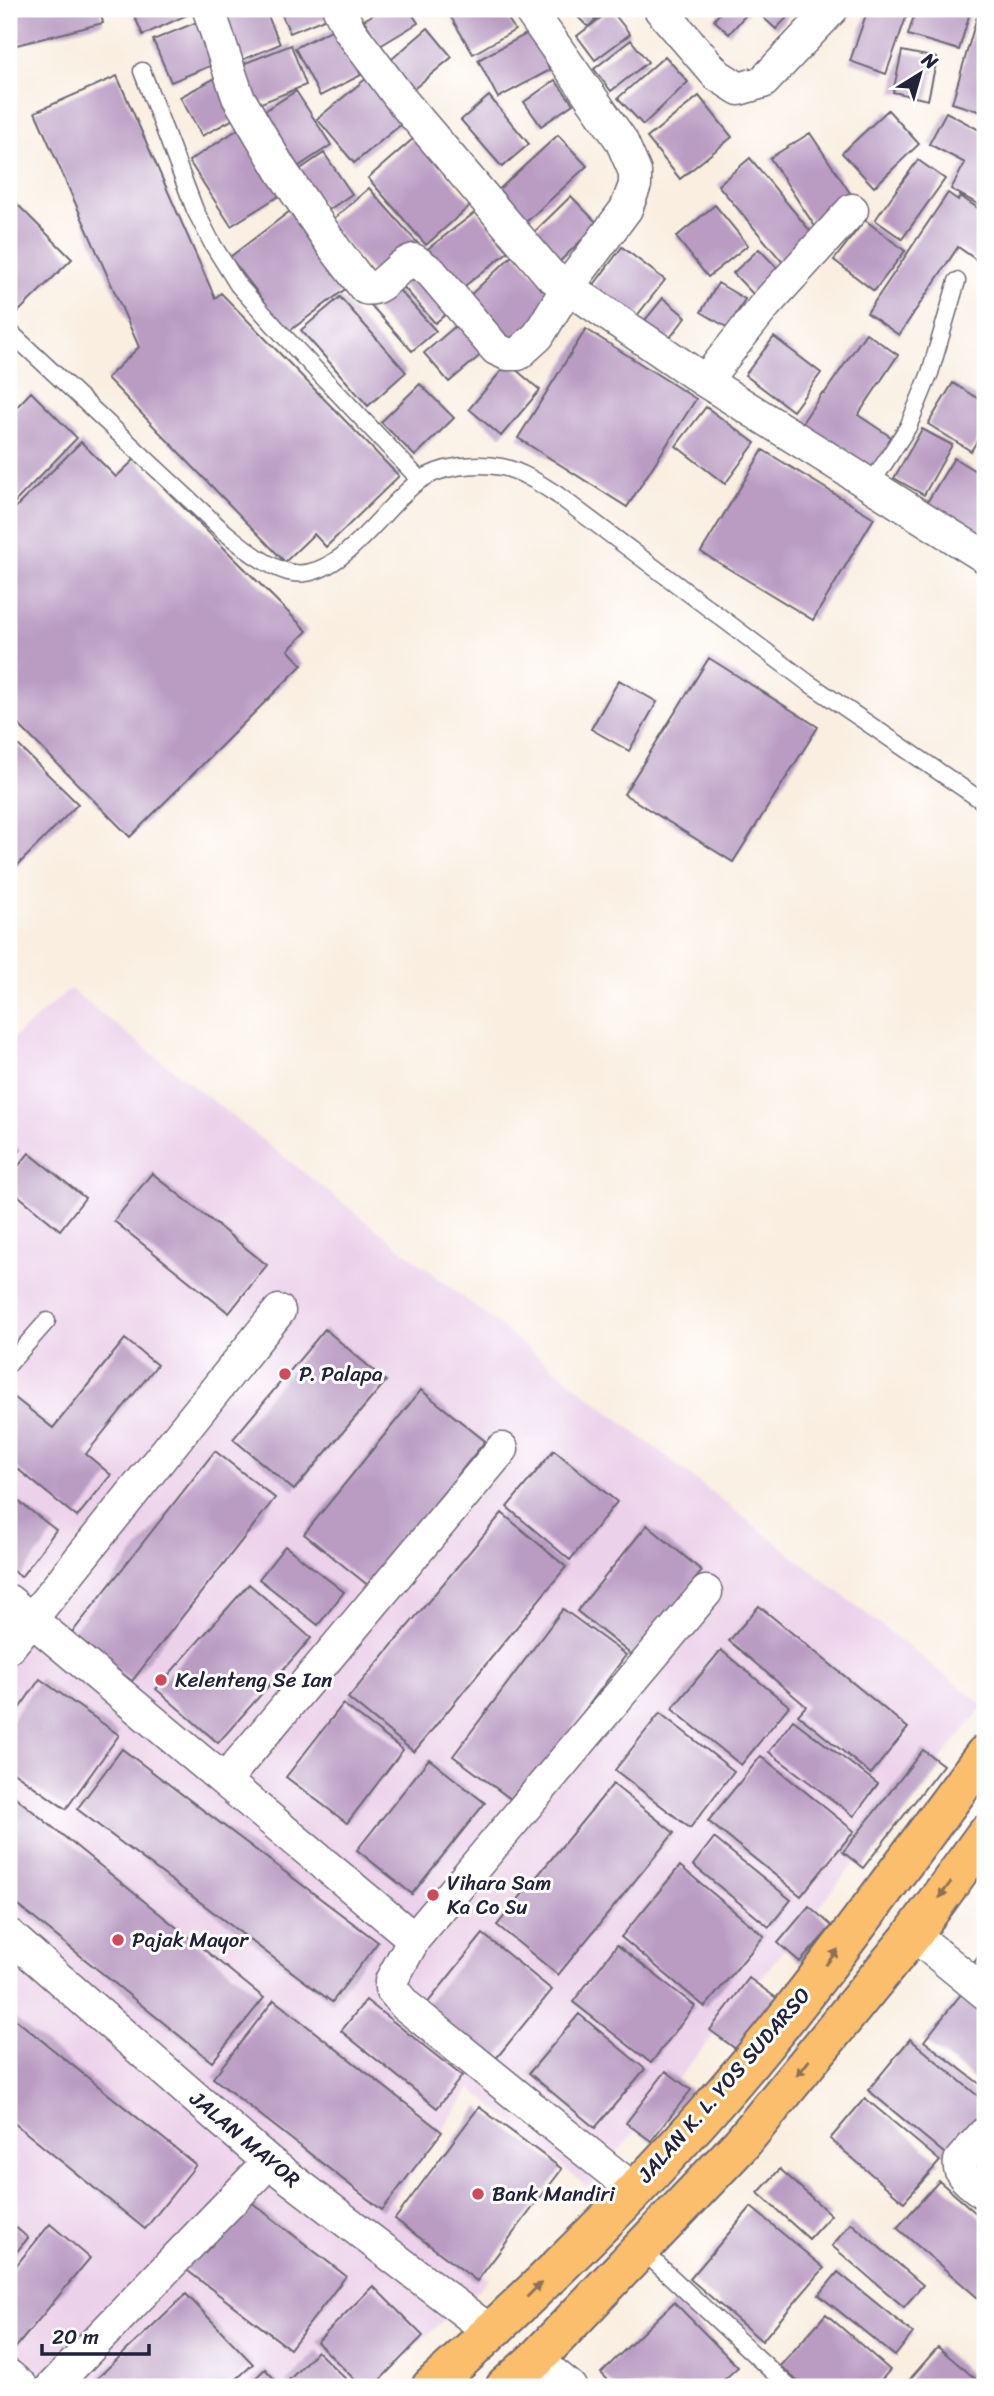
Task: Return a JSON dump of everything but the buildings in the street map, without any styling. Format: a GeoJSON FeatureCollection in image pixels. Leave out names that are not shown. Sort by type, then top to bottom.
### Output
{"type":"FeatureCollection","features":[{"type":"Feature","properties":{"kind":"highway","name":"JALAN K. L. YOS SUDARSO"},"geometry":{"type":"LineString","coordinates":[[431,2387],[491,2332],[681,2141],[790,2012],[985,1754]]}},
{"type":"Feature","properties":{"kind":"highway"},"geometry":{"type":"LineString","coordinates":[[505,2387],[536,2359],[741,2144],[912,1934],[985,1835]]}},
{"type":"Feature","properties":{"kind":"street"},"geometry":{"type":"LineString","coordinates":[[339,9],[350,32],[402,102],[550,275],[705,381],[985,557]]}},
{"type":"Feature","properties":{"kind":"street"},"geometry":{"type":"LineString","coordinates":[[209,10],[238,97],[281,170],[365,288],[376,288],[398,268],[414,260],[424,265],[440,282],[496,349],[507,354],[518,354],[538,336],[567,288],[626,208],[635,185],[635,172],[621,140],[529,9]]}},
{"type":"Feature","properties":{"kind":"street"},"geometry":{"type":"LineString","coordinates":[[660,9],[717,75],[738,89],[763,82],[832,9]]}},
{"type":"Feature","properties":{"kind":"street"},"geometry":{"type":"LineString","coordinates":[[705,381],[766,304],[852,210]]}},
{"type":"Feature","properties":{"kind":"street"},"geometry":{"type":"LineString","coordinates":[[9,1647],[20,1610],[279,1311]]}},
{"type":"Feature","properties":{"kind":"street"},"geometry":{"type":"LineString","coordinates":[[225,1780],[502,1449]]}},
{"type":"Feature","properties":{"kind":"street"},"geometry":{"type":"LineString","coordinates":[[634,2190],[396,1997],[391,1981],[414,1939],[706,1592]]}},
{"type":"Feature","properties":{"kind":"street"},"geometry":{"type":"LineString","coordinates":[[20,1610],[414,1939]]}},
{"type":"Feature","properties":{"kind":"street"},"geometry":{"type":"LineString","coordinates":[[912,1934],[985,1993]]}},
{"type":"Feature","properties":{"kind":"street","name":"JALAN MAYOR"},"geometry":{"type":"LineString","coordinates":[[9,1935],[269,2162],[491,2332]]}},
{"type":"Feature","properties":{"kind":"street"},"geometry":{"type":"LineString","coordinates":[[985,2133],[958,2166],[960,2172],[985,2194]]}},
{"type":"Feature","properties":{"kind":"street"},"geometry":{"type":"LineString","coordinates":[[52,2387],[269,2162]]}},
{"type":"Feature","properties":{"kind":"street"},"geometry":{"type":"LineString","coordinates":[[536,2359],[570,2387]]}},
{"type":"Feature","properties":{"kind":"street"},"geometry":{"type":"LineString","coordinates":[[9,2376],[22,2387]]}},
{"type":"Feature","properties":{"kind":"lane"},"geometry":{"type":"LineString","coordinates":[[142,71],[195,210],[238,285],[420,480]]}},
{"type":"Feature","properties":{"kind":"lane"},"geometry":{"type":"LineString","coordinates":[[871,484],[908,427],[930,373],[957,281]]}},
{"type":"Feature","properties":{"kind":"lane"},"geometry":{"type":"LineString","coordinates":[[9,331],[221,529],[245,548],[289,572],[306,573],[320,569],[350,550],[420,480],[445,470],[473,465],[503,467],[531,479],[559,496],[807,682],[985,803]]}},
{"type":"Feature","properties":{"kind":"lane"},"geometry":{"type":"LineString","coordinates":[[9,1364],[47,1321]]}},
{"type":"Feature","properties":{"kind":"lane"},"geometry":{"type":"LineString","coordinates":[[640,2248],[789,2387]]}},
{"type":"Feature","properties":{"kind":"shaded area","name":"P. Palapa"},"geometry":{"type":"Polygon","coordinates":[[[70,989],[984,1706],[588,2188],[471,2088],[392,2203],[489,2279],[370,2387],[9,2387],[9,1042],[70,989]]]}},
{"type":"Feature","properties":{"kind":"place","name":"P. Palapa"},"geometry":{"type":"Point","coordinates":[285,1374]}},
{"type":"Feature","properties":{"kind":"place","name":"Kelenteng Se Ian"},"geometry":{"type":"Point","coordinates":[161,1680]}},
{"type":"Feature","properties":{"kind":"place","name":"Vihara Sam Ka Co Su"},"geometry":{"type":"Point","coordinates":[433,1895]}},
{"type":"Feature","properties":{"kind":"place","name":"Pajak Mayor"},"geometry":{"type":"Point","coordinates":[118,1940]}},
{"type":"Feature","properties":{"kind":"place","name":"Bank Mandiri"},"geometry":{"type":"Point","coordinates":[478,2194]}}]}
